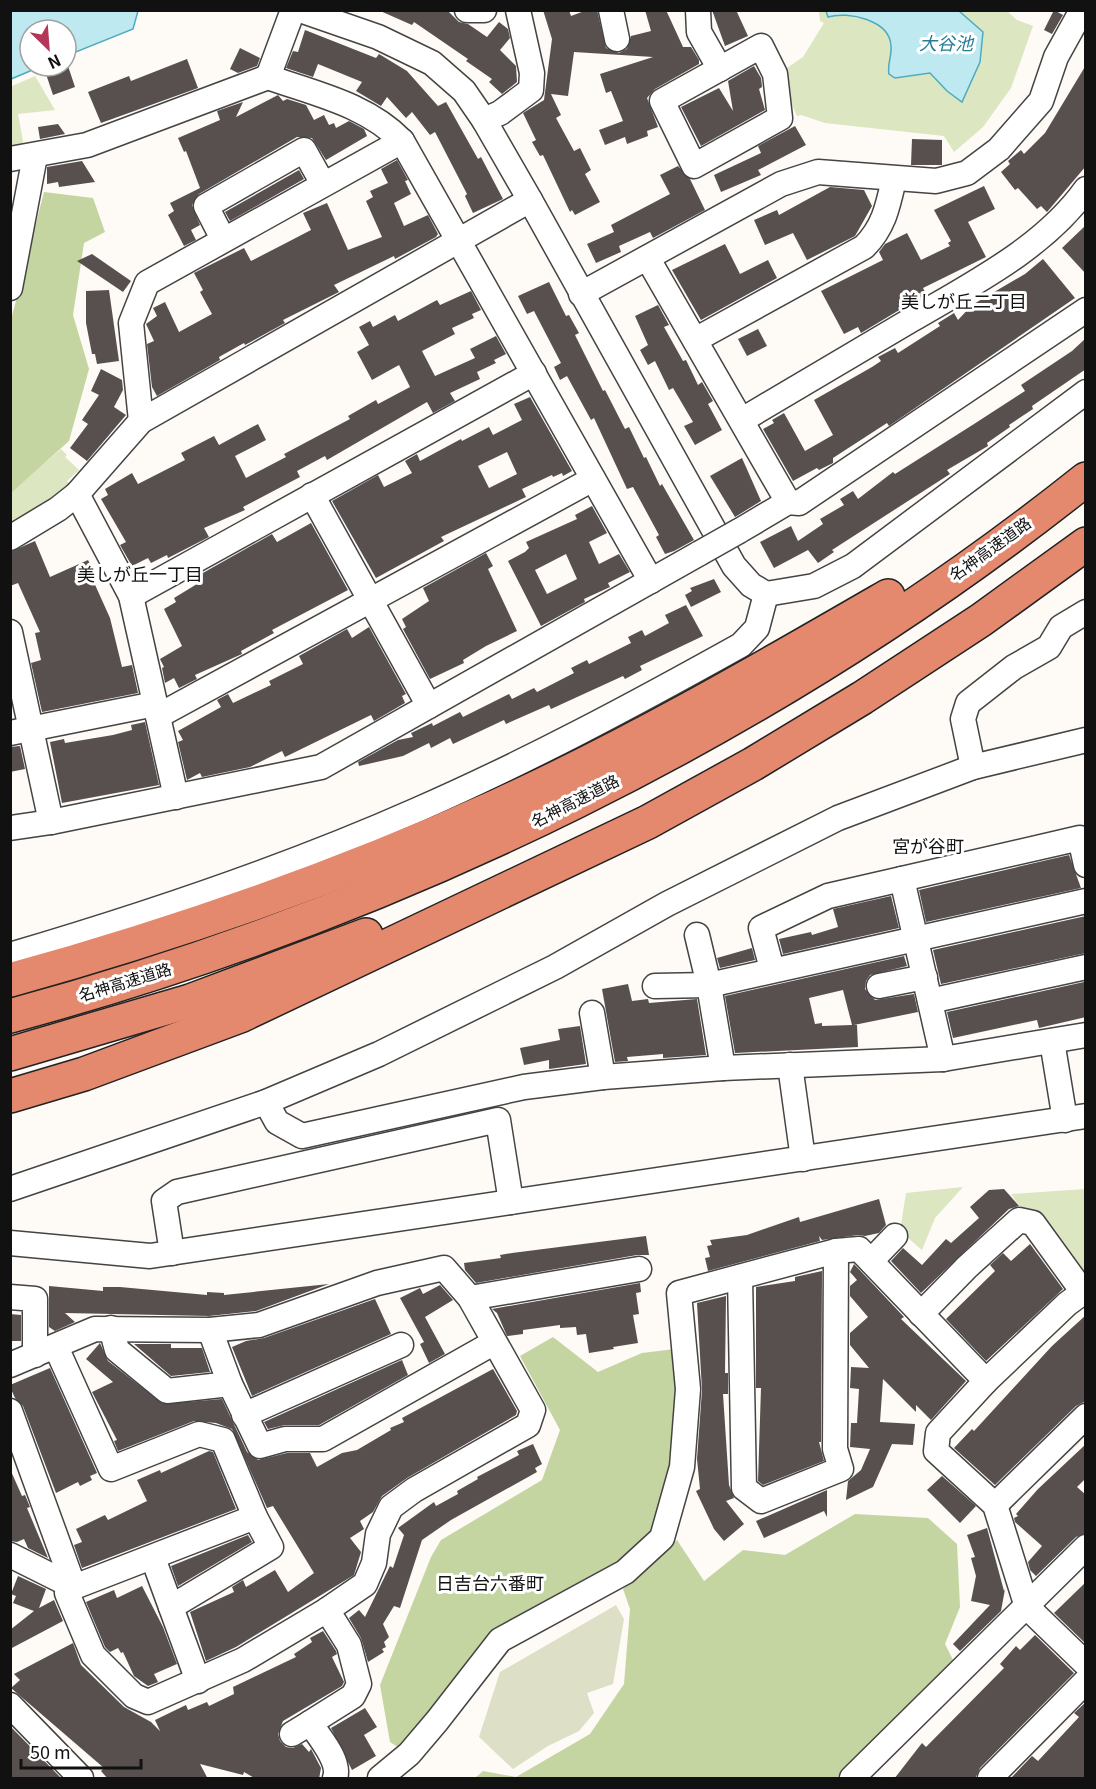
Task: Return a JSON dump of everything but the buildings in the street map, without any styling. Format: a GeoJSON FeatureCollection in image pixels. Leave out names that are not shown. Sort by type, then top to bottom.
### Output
{"type":"FeatureCollection","features":[{"type":"Feature","properties":{"kind":"highway"},"geometry":{"type":"LineString","coordinates":[[10,980],[193,925],[383,854],[497,806],[728,687],[915,580],[1000,525],[1086,462]]}},
{"type":"Feature","properties":{"kind":"highway","name":"名神高速道路"},"geometry":{"type":"LineString","coordinates":[[10,1016],[175,967],[288,927],[400,882],[525,826],[627,775],[836,655],[955,575],[1086,479]]}},
{"type":"Feature","properties":{"kind":"highway"},"geometry":{"type":"LineString","coordinates":[[10,1054],[190,1001],[416,915],[532,863],[670,793],[854,687],[973,608],[1086,526]]}},
{"type":"Feature","properties":{"kind":"highway"},"geometry":{"type":"LineString","coordinates":[[10,1096],[84,1074],[240,1016],[648,822],[753,764],[862,698],[981,620],[1086,544]]}},
{"type":"Feature","properties":{"kind":"street"},"geometry":{"type":"LineString","coordinates":[[268,77],[293,10]]}},
{"type":"Feature","properties":{"kind":"street"},"geometry":{"type":"LineString","coordinates":[[300,10],[378,37],[432,63],[464,91],[484,120],[530,200],[734,566],[751,585],[766,594],[814,586],[853,566],[1086,392]]}},
{"type":"Feature","properties":{"kind":"street"},"geometry":{"type":"LineString","coordinates":[[467,10],[484,10]]}},
{"type":"Feature","properties":{"kind":"street"},"geometry":{"type":"LineString","coordinates":[[484,120],[500,113],[531,90],[532,73],[518,10]]}},
{"type":"Feature","properties":{"kind":"street"},"geometry":{"type":"LineString","coordinates":[[611,10],[617,39]]}},
{"type":"Feature","properties":{"kind":"street"},"geometry":{"type":"LineString","coordinates":[[698,10],[699,32],[720,69]]}},
{"type":"Feature","properties":{"kind":"street"},"geometry":{"type":"LineString","coordinates":[[581,294],[781,184],[818,172],[894,180],[936,181],[967,173],[999,149],[1041,101],[1056,57],[1082,10]]}},
{"type":"Feature","properties":{"kind":"street"},"geometry":{"type":"LineString","coordinates":[[761,46],[775,74],[780,118],[694,166],[662,101],[720,69],[761,46]]}},
{"type":"Feature","properties":{"kind":"street"},"geometry":{"type":"LineString","coordinates":[[10,159],[87,145],[268,77],[358,109],[388,127],[402,141],[651,581]]}},
{"type":"Feature","properties":{"kind":"street"},"geometry":{"type":"LineString","coordinates":[[141,422],[131,322],[147,283],[402,141]]}},
{"type":"Feature","properties":{"kind":"street"},"geometry":{"type":"LineString","coordinates":[[223,239],[206,206],[304,150],[323,184]]}},
{"type":"Feature","properties":{"kind":"street"},"geometry":{"type":"LineString","coordinates":[[10,288],[34,156]]}},
{"type":"Feature","properties":{"kind":"street"},"geometry":{"type":"LineString","coordinates":[[695,340],[864,247],[877,234],[887,212],[894,180]]}},
{"type":"Feature","properties":{"kind":"street"},"geometry":{"type":"LineString","coordinates":[[742,420],[997,269],[1038,238],[1078,200],[1086,189]]}},
{"type":"Feature","properties":{"kind":"street"},"geometry":{"type":"LineString","coordinates":[[10,538],[58,509],[77,494],[141,422],[530,200]]}},
{"type":"Feature","properties":{"kind":"street"},"geometry":{"type":"LineString","coordinates":[[648,259],[788,502]]}},
{"type":"Feature","properties":{"kind":"street"},"geometry":{"type":"LineString","coordinates":[[10,828],[51,822],[321,767],[788,502],[799,503],[1086,310]]}},
{"type":"Feature","properties":{"kind":"street"},"geometry":{"type":"LineString","coordinates":[[131,596],[534,373]]}},
{"type":"Feature","properties":{"kind":"street"},"geometry":{"type":"LineString","coordinates":[[21,730],[156,710],[371,602],[593,479]]}},
{"type":"Feature","properties":{"kind":"street"},"geometry":{"type":"LineString","coordinates":[[77,494],[131,596],[176,797]]}},
{"type":"Feature","properties":{"kind":"street"},"geometry":{"type":"LineString","coordinates":[[312,495],[429,706]]}},
{"type":"Feature","properties":{"kind":"street"},"geometry":{"type":"LineString","coordinates":[[10,955],[98,929],[240,881],[417,811],[534,756],[741,645],[757,628],[766,594]]}},
{"type":"Feature","properties":{"kind":"street"},"geometry":{"type":"LineString","coordinates":[[973,767],[963,719],[968,703],[1014,667],[1049,647],[1061,627],[1086,612]]}},
{"type":"Feature","properties":{"kind":"street"},"geometry":{"type":"LineString","coordinates":[[12,640],[21,730],[51,822]]}},
{"type":"Feature","properties":{"kind":"street"},"geometry":{"type":"LineString","coordinates":[[10,1190],[266,1102],[379,1054],[471,1010],[667,904],[838,818],[973,767],[1086,740]]}},
{"type":"Feature","properties":{"kind":"street"},"geometry":{"type":"LineString","coordinates":[[772,969],[761,928],[828,896],[1080,838],[1086,865]]}},
{"type":"Feature","properties":{"kind":"street"},"geometry":{"type":"LineString","coordinates":[[902,879],[943,1059]]}},
{"type":"Feature","properties":{"kind":"street"},"geometry":{"type":"LineString","coordinates":[[655,986],[709,985],[772,969],[1086,901]]}},
{"type":"Feature","properties":{"kind":"street"},"geometry":{"type":"LineString","coordinates":[[697,935],[709,985],[723,1068]]}},
{"type":"Feature","properties":{"kind":"street"},"geometry":{"type":"LineString","coordinates":[[930,1001],[1086,967]]}},
{"type":"Feature","properties":{"kind":"street"},"geometry":{"type":"LineString","coordinates":[[879,986],[925,977]]}},
{"type":"Feature","properties":{"kind":"street"},"geometry":{"type":"LineString","coordinates":[[592,1013],[603,1077]]}},
{"type":"Feature","properties":{"kind":"street"},"geometry":{"type":"LineString","coordinates":[[266,1102],[277,1122],[303,1136],[524,1088],[603,1077],[723,1068],[943,1059],[1086,1035]]}},
{"type":"Feature","properties":{"kind":"street"},"geometry":{"type":"LineString","coordinates":[[10,1243],[150,1256],[1075,1118],[1052,1041]]}},
{"type":"Feature","properties":{"kind":"street"},"geometry":{"type":"LineString","coordinates":[[790,1065],[803,1159]]}},
{"type":"Feature","properties":{"kind":"street"},"geometry":{"type":"LineString","coordinates":[[172,1253],[164,1201],[177,1192],[498,1120],[511,1202]]}},
{"type":"Feature","properties":{"kind":"street"},"geometry":{"type":"LineString","coordinates":[[921,1314],[966,1267],[1019,1220],[1033,1223],[1084,1291],[1067,1304],[986,1381],[938,1433],[936,1451],[995,1505],[1027,1607],[1086,1664]]}},
{"type":"Feature","properties":{"kind":"street"},"geometry":{"type":"LineString","coordinates":[[871,1261],[895,1236]]}},
{"type":"Feature","properties":{"kind":"street"},"geometry":{"type":"LineString","coordinates":[[380,1779],[409,1754],[481,1668],[500,1640],[625,1572],[662,1538],[682,1467],[688,1400],[680,1293],[836,1251],[859,1249],[986,1381]]}},
{"type":"Feature","properties":{"kind":"street"},"geometry":{"type":"LineString","coordinates":[[740,1277],[744,1488],[761,1501],[840,1469],[835,1449],[836,1251]]}},
{"type":"Feature","properties":{"kind":"street"},"geometry":{"type":"LineString","coordinates":[[10,1365],[94,1329],[210,1330],[260,1325],[376,1283],[444,1268],[470,1298],[493,1343],[533,1410],[528,1425],[414,1490],[391,1507],[378,1534],[374,1563],[364,1584],[327,1611],[243,1660],[198,1681],[148,1702],[134,1696],[93,1655],[67,1593],[74,1587],[255,1517]]}},
{"type":"Feature","properties":{"kind":"street"},"geometry":{"type":"LineString","coordinates":[[470,1298],[639,1269]]}},
{"type":"Feature","properties":{"kind":"street"},"geometry":{"type":"LineString","coordinates":[[10,1297],[35,1299],[45,1351],[111,1469],[198,1434],[223,1440],[255,1517],[272,1547],[171,1607]]}},
{"type":"Feature","properties":{"kind":"street"},"geometry":{"type":"LineString","coordinates":[[111,1329],[117,1350],[167,1391],[230,1384]]}},
{"type":"Feature","properties":{"kind":"street"},"geometry":{"type":"LineString","coordinates":[[210,1330],[230,1384],[260,1446],[285,1439],[323,1439],[493,1343]]}},
{"type":"Feature","properties":{"kind":"street"},"geometry":{"type":"LineString","coordinates":[[244,1415],[401,1345]]}},
{"type":"Feature","properties":{"kind":"street"},"geometry":{"type":"LineString","coordinates":[[10,1411],[74,1587]]}},
{"type":"Feature","properties":{"kind":"street"},"geometry":{"type":"LineString","coordinates":[[995,1505],[1086,1416]]}},
{"type":"Feature","properties":{"kind":"street"},"geometry":{"type":"LineString","coordinates":[[861,1776],[1086,1547]]}},
{"type":"Feature","properties":{"kind":"street"},"geometry":{"type":"LineString","coordinates":[[10,1555],[74,1587]]}},
{"type":"Feature","properties":{"kind":"street"},"geometry":{"type":"LineString","coordinates":[[153,1558],[198,1681]]}},
{"type":"Feature","properties":{"kind":"street"},"geometry":{"type":"LineString","coordinates":[[327,1611],[349,1645],[359,1684],[353,1696],[301,1729],[331,1756],[336,1774],[334,1779]]}},
{"type":"Feature","properties":{"kind":"street"},"geometry":{"type":"LineString","coordinates":[[990,1779],[1086,1681]]}},
{"type":"Feature","properties":{"kind":"street"},"geometry":{"type":"LineString","coordinates":[[10,1705],[81,1779]]}},
{"type":"Feature","properties":{"kind":"green space"},"geometry":{"type":"Polygon","coordinates":[[[819,11],[1007,11],[1017,20],[1033,26],[1011,88],[983,127],[954,152],[944,136],[825,123],[801,115],[797,116],[785,89],[781,72],[803,57],[824,23],[820,21],[819,11]]]}},
{"type":"Feature","properties":{"kind":"green space"},"geometry":{"type":"Polygon","coordinates":[[[30,78],[36,78],[55,110],[18,114],[24,147],[10,148],[10,87],[30,78]]]}},
{"type":"Feature","properties":{"kind":"green space"},"geometry":{"type":"Polygon","coordinates":[[[44,192],[93,198],[105,232],[84,243],[73,315],[89,369],[69,441],[11,493],[11,320],[44,192]]]}},
{"type":"Feature","properties":{"kind":"green space"},"geometry":{"type":"Polygon","coordinates":[[[61,449],[67,455],[65,457],[79,470],[67,481],[70,485],[49,503],[11,526],[10,493],[61,449]]]}},
{"type":"Feature","properties":{"kind":"green space"},"geometry":{"type":"Polygon","coordinates":[[[963,1187],[935,1218],[922,1250],[900,1231],[906,1193],[963,1187]]]}},
{"type":"Feature","properties":{"kind":"green space"},"geometry":{"type":"Polygon","coordinates":[[[1085,1189],[1085,1278],[1028,1218],[1011,1194],[1085,1189]]]}},
{"type":"Feature","properties":{"kind":"green space"},"geometry":{"type":"Polygon","coordinates":[[[553,1337],[598,1372],[642,1353],[675,1349],[678,1393],[673,1469],[655,1531],[621,1565],[493,1636],[402,1750],[390,1742],[380,1685],[431,1557],[441,1540],[542,1480],[560,1430],[520,1356],[553,1337]]]}},
{"type":"Feature","properties":{"kind":"green space"},"geometry":{"type":"Polygon","coordinates":[[[855,1514],[928,1518],[957,1544],[960,1607],[945,1644],[954,1662],[838,1778],[475,1778],[483,1771],[516,1777],[590,1734],[624,1684],[630,1609],[623,1589],[677,1540],[704,1581],[743,1550],[785,1555],[855,1514]]]}},
{"type":"Feature","properties":{"kind":"green space"},"geometry":{"type":"Polygon","coordinates":[[[616,1605],[624,1619],[613,1684],[587,1693],[594,1713],[579,1731],[548,1746],[513,1769],[479,1737],[500,1672],[616,1605]]]}},
{"type":"Feature","properties":{"kind":"water"},"geometry":{"type":"Polygon","coordinates":[[[11,10],[138,10],[133,29],[78,51],[78,18],[18,18],[18,76],[11,79],[11,10]]]}},
{"type":"Feature","properties":{"kind":"water","name":"大谷池"},"geometry":{"type":"Polygon","coordinates":[[[826,11],[959,11],[983,32],[980,62],[962,102],[947,91],[930,73],[895,78],[889,74],[891,46],[884,30],[876,24],[856,17],[836,15],[828,17],[826,11]]]}},
{"type":"Feature","properties":{"kind":"district","name":"美しが丘二丁目"},"geometry":{"type":"Point","coordinates":[964,302]}},
{"type":"Feature","properties":{"kind":"district","name":"美しが丘一丁目"},"geometry":{"type":"Point","coordinates":[140,575]}},
{"type":"Feature","properties":{"kind":"district","name":"宮が谷町"},"geometry":{"type":"Point","coordinates":[928,847]}},
{"type":"Feature","properties":{"kind":"district","name":"日吉台六番町"},"geometry":{"type":"Point","coordinates":[490,1584]}}]}
